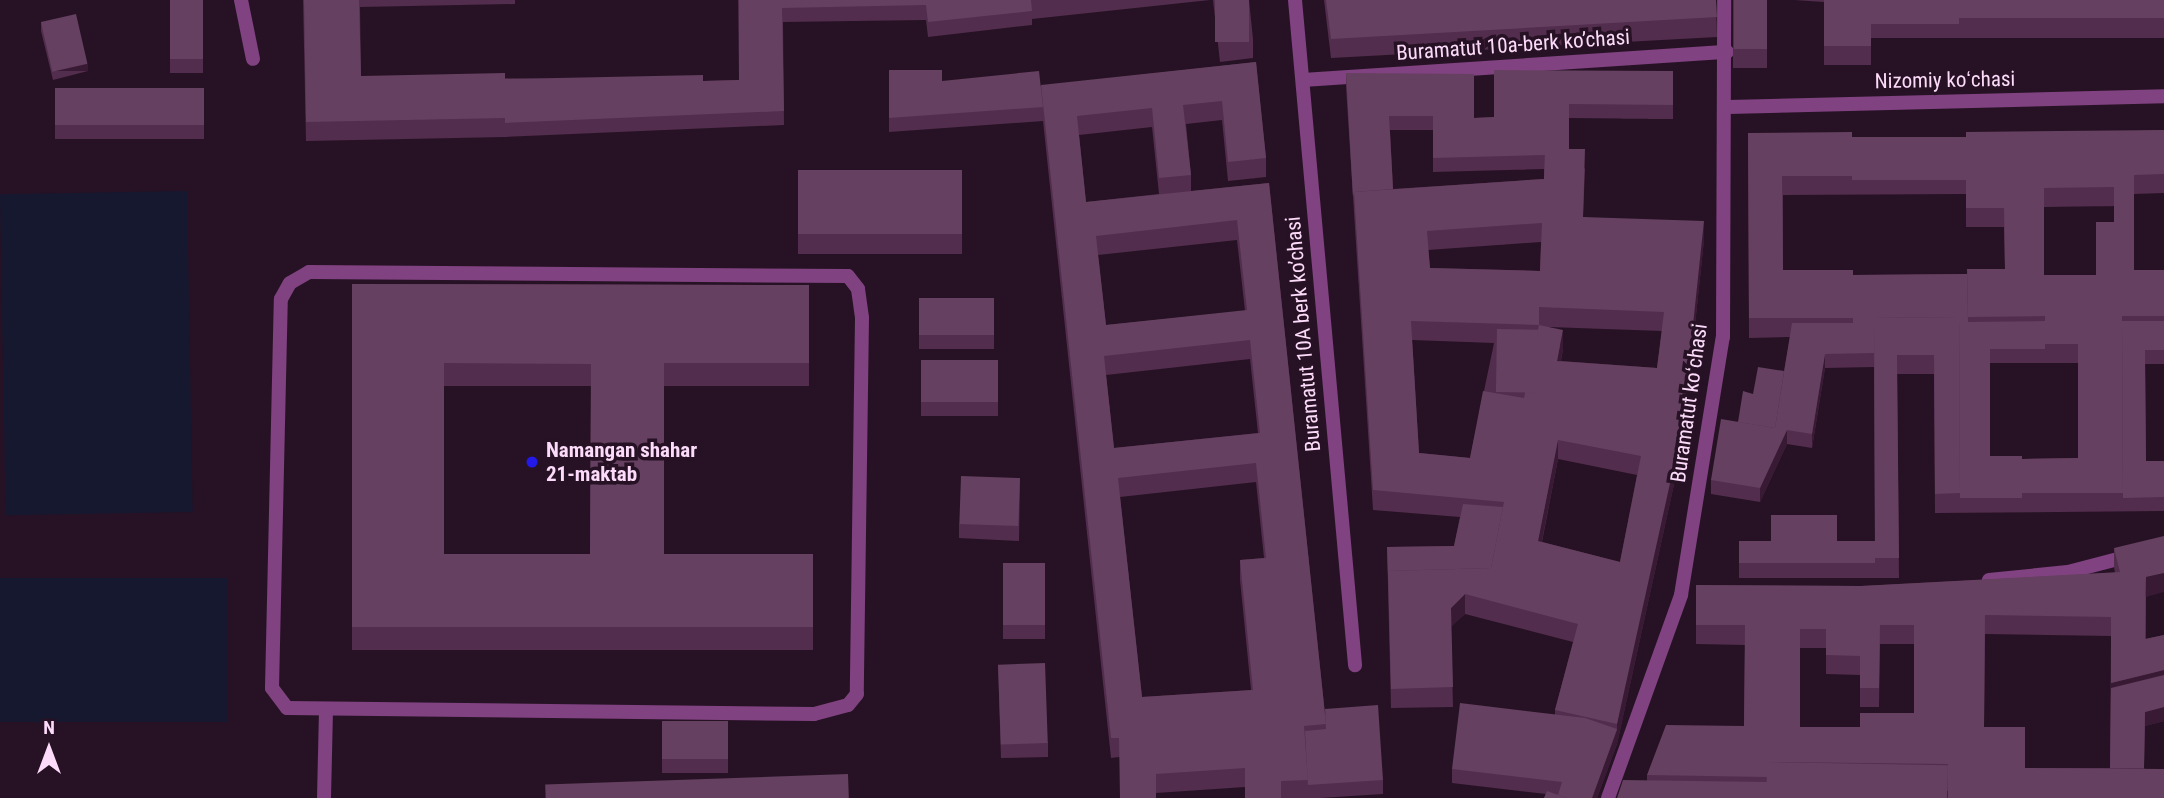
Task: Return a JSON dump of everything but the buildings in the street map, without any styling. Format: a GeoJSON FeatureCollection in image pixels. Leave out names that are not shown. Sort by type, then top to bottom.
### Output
{"type":"FeatureCollection","features":[{"type":"Feature","properties":{"kind":"street"},"geometry":{"type":"LineString","coordinates":[[241,0],[253,60]]}},
{"type":"Feature","properties":{"kind":"street","name":"Buramatut 10А berk koʼchasi"},"geometry":{"type":"LineString","coordinates":[[1295,0],[1355,665]]}},
{"type":"Feature","properties":{"kind":"street","name":"Buramatut koʻchasi"},"geometry":{"type":"LineString","coordinates":[[1608,798],[1687,595],[1723,337],[1728,107],[1724,0]]}},
{"type":"Feature","properties":{"kind":"street","name":"Buramatut 10а-berk koʼchasi"},"geometry":{"type":"LineString","coordinates":[[1303,80],[1727,52]]}},
{"type":"Feature","properties":{"kind":"street","name":"Nizomiy koʻchasi"},"geometry":{"type":"LineString","coordinates":[[1728,107],[2164,96]]}},
{"type":"Feature","properties":{"kind":"street"},"geometry":{"type":"LineString","coordinates":[[309,272],[848,276],[858,289],[862,318],[862,681],[848,705],[814,714],[326,713],[287,708],[272,688],[281,299],[290,283],[309,272]]}},
{"type":"Feature","properties":{"kind":"street"},"geometry":{"type":"LineString","coordinates":[[1975,582],[2068,572],[2164,547]]}},
{"type":"Feature","properties":{"kind":"street"},"geometry":{"type":"LineString","coordinates":[[324,798],[326,713]]}},
{"type":"Feature","properties":{"kind":"shaded area"},"geometry":{"type":"Polygon","coordinates":[[[187,191],[193,512],[6,515],[0,194],[187,191]]]}},
{"type":"Feature","properties":{"kind":"shaded area"},"geometry":{"type":"Polygon","coordinates":[[[0,578],[227,578],[227,722],[0,722],[0,578]]]}},
{"type":"Feature","properties":{"kind":"place","name":"Namangan shahar 21-maktab"},"geometry":{"type":"Point","coordinates":[532,462]}}]}
